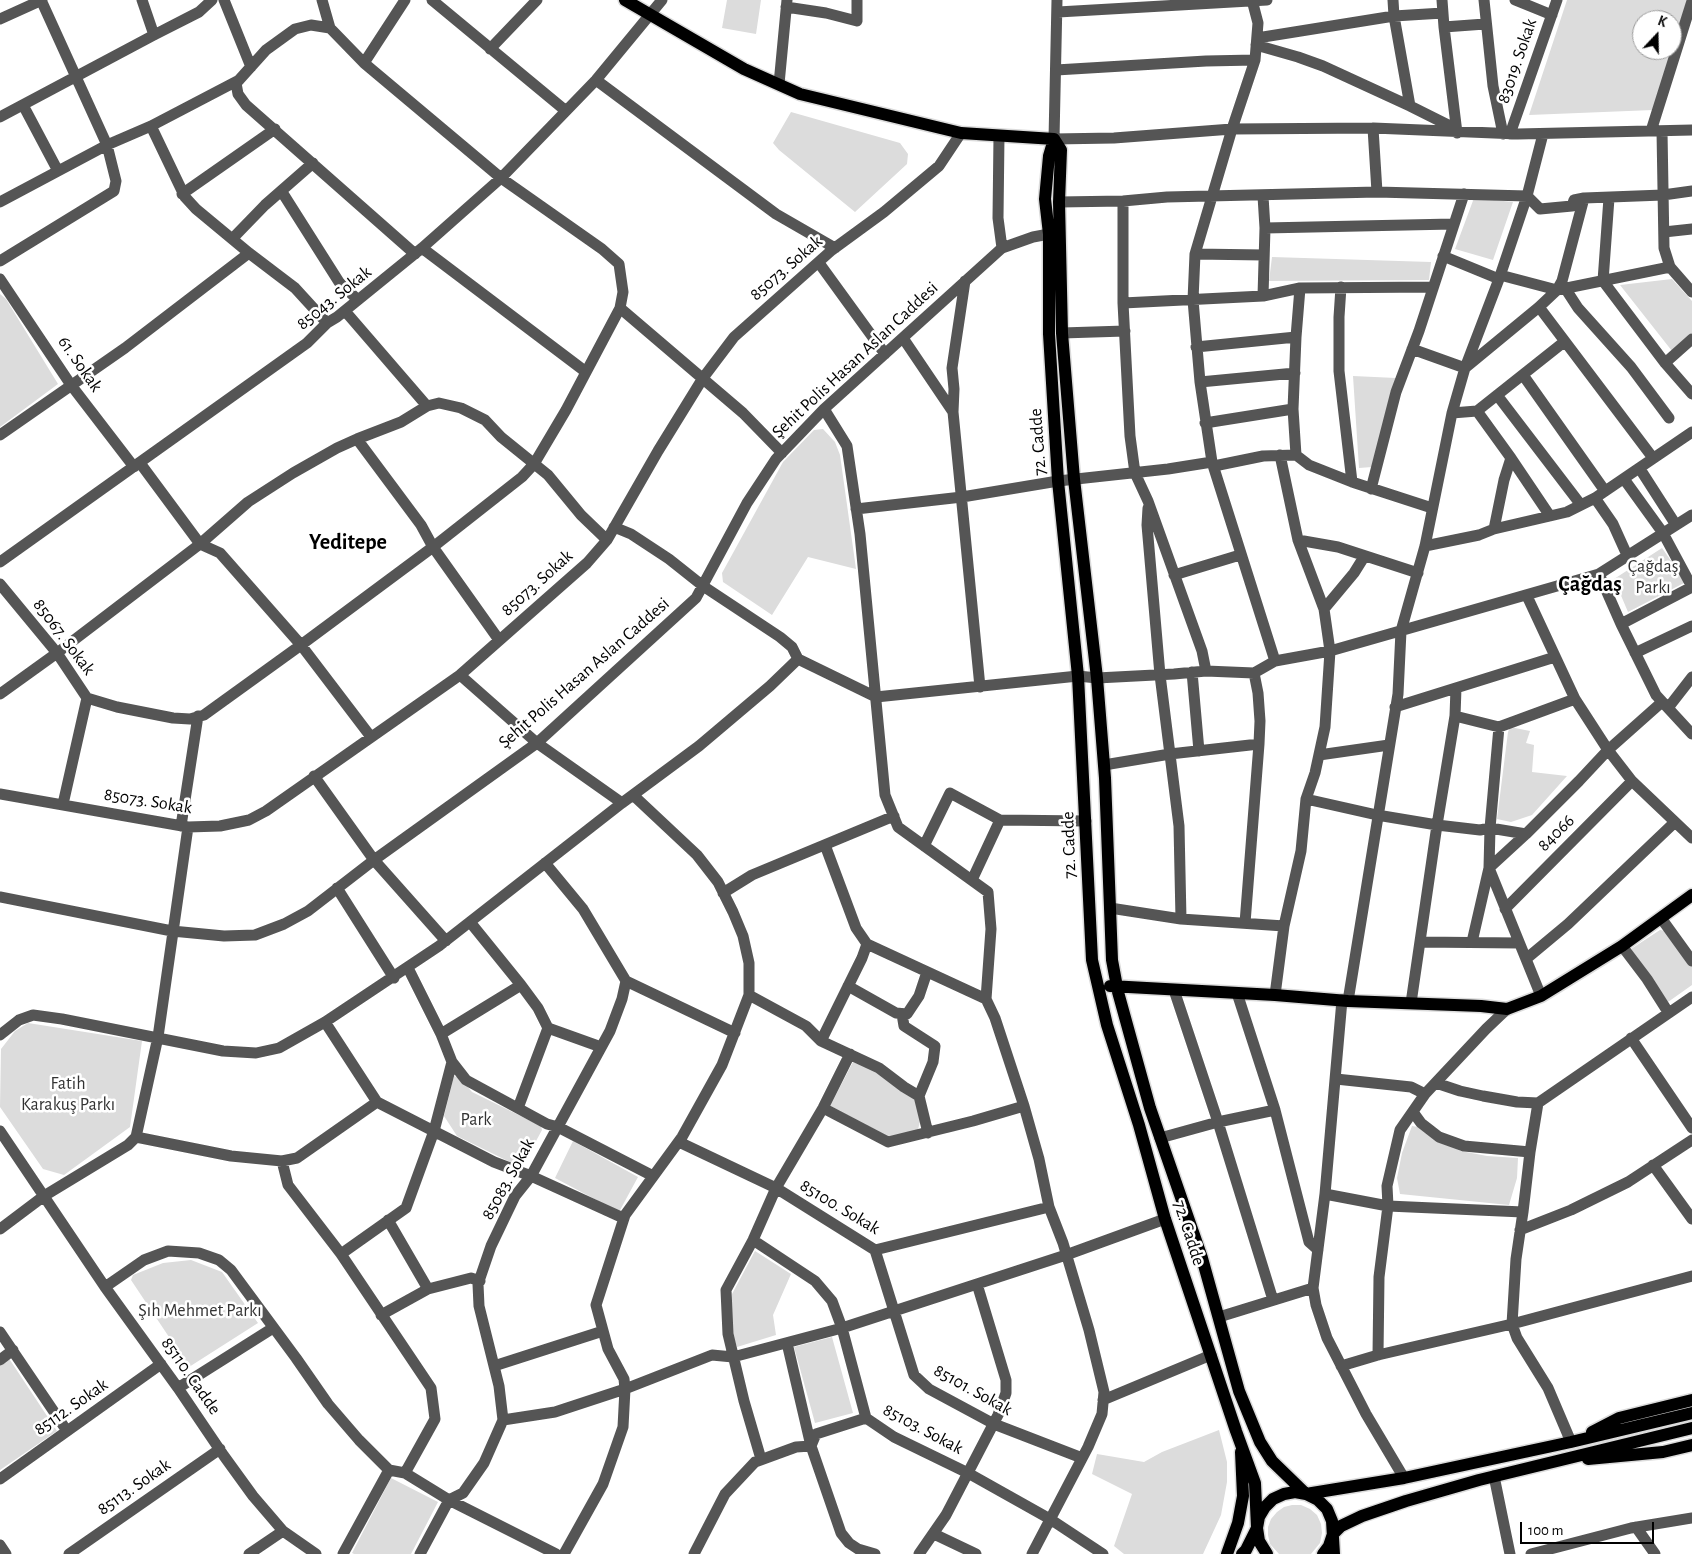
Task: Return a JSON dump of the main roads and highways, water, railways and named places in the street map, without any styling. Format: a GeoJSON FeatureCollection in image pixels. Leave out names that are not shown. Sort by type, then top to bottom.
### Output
{"type":"FeatureCollection","features":[{"type":"Feature","properties":{"kind":"main road"},"geometry":{"type":"LineString","coordinates":[[625,0],[744,69],[800,94],[961,133],[1054,139],[1061,150],[1059,202],[1062,333],[1074,479],[1097,678],[1104,765],[1112,960],[1117,987],[1150,1108],[1202,1258],[1239,1391],[1260,1442],[1272,1461],[1306,1494]]}},
{"type":"Feature","properties":{"kind":"main road","name":"72. Cadde"},"geometry":{"type":"LineString","coordinates":[[1054,139],[1049,156],[1045,199],[1048,234],[1049,334],[1058,481],[1078,676],[1092,960],[1108,1025],[1139,1125],[1165,1219],[1255,1483],[1257,1493],[1257,1528]]}},
{"type":"Feature","properties":{"kind":"main road"},"geometry":{"type":"LineString","coordinates":[[1098,986],[1410,1004],[1481,1006],[1507,1010],[1541,996],[1622,946],[1692,895]]}},
{"type":"Feature","properties":{"kind":"main road"},"geometry":{"type":"LineString","coordinates":[[1571,1442],[1619,1418],[1692,1400]]}},
{"type":"Feature","properties":{"kind":"main road"},"geometry":{"type":"LineString","coordinates":[[1306,1494],[1404,1478],[1571,1442],[1692,1413]]}},
{"type":"Feature","properties":{"kind":"main road"},"geometry":{"type":"LineString","coordinates":[[1323,1554],[1329,1546],[1332,1534],[1341,1526],[1362,1516],[1494,1476],[1692,1428]]}},
{"type":"Feature","properties":{"kind":"main road"},"geometry":{"type":"LineString","coordinates":[[1227,1554],[1238,1523],[1243,1496],[1241,1442]]}},
{"type":"Feature","properties":{"kind":"main road"},"geometry":{"type":"LineString","coordinates":[[1546,1463],[1663,1452],[1692,1445]]}},
{"type":"Feature","properties":{"kind":"main road"},"geometry":{"type":"LineString","coordinates":[[1242,1554],[1257,1528],[1259,1517],[1265,1507],[1273,1499],[1295,1492],[1306,1494],[1318,1500],[1327,1509],[1332,1521],[1334,1554]]}},
{"type":"Feature","properties":{"kind":"main road"},"geometry":{"type":"LineString","coordinates":[[1257,1528],[1259,1541],[1267,1554]]}},
{"type":"Feature","properties":{"kind":"district","name":"Yeditepe"},"geometry":{"type":"Point","coordinates":[348,542]}},
{"type":"Feature","properties":{"kind":"district","name":"Çağdaş"},"geometry":{"type":"Point","coordinates":[1590,584]}},
{"type":"Feature","properties":{"kind":"park label","name":"Çağdaş Parkı"},"geometry":{"type":"Point","coordinates":[1653,577]}},
{"type":"Feature","properties":{"kind":"park label","name":"Fatih Karakuş Parkı"},"geometry":{"type":"Point","coordinates":[68,1094]}},
{"type":"Feature","properties":{"kind":"park label","name":"Park"},"geometry":{"type":"Point","coordinates":[476,1120]}},
{"type":"Feature","properties":{"kind":"park label","name":"Şıh Mehmet Parkı"},"geometry":{"type":"Point","coordinates":[200,1311]}}]}
